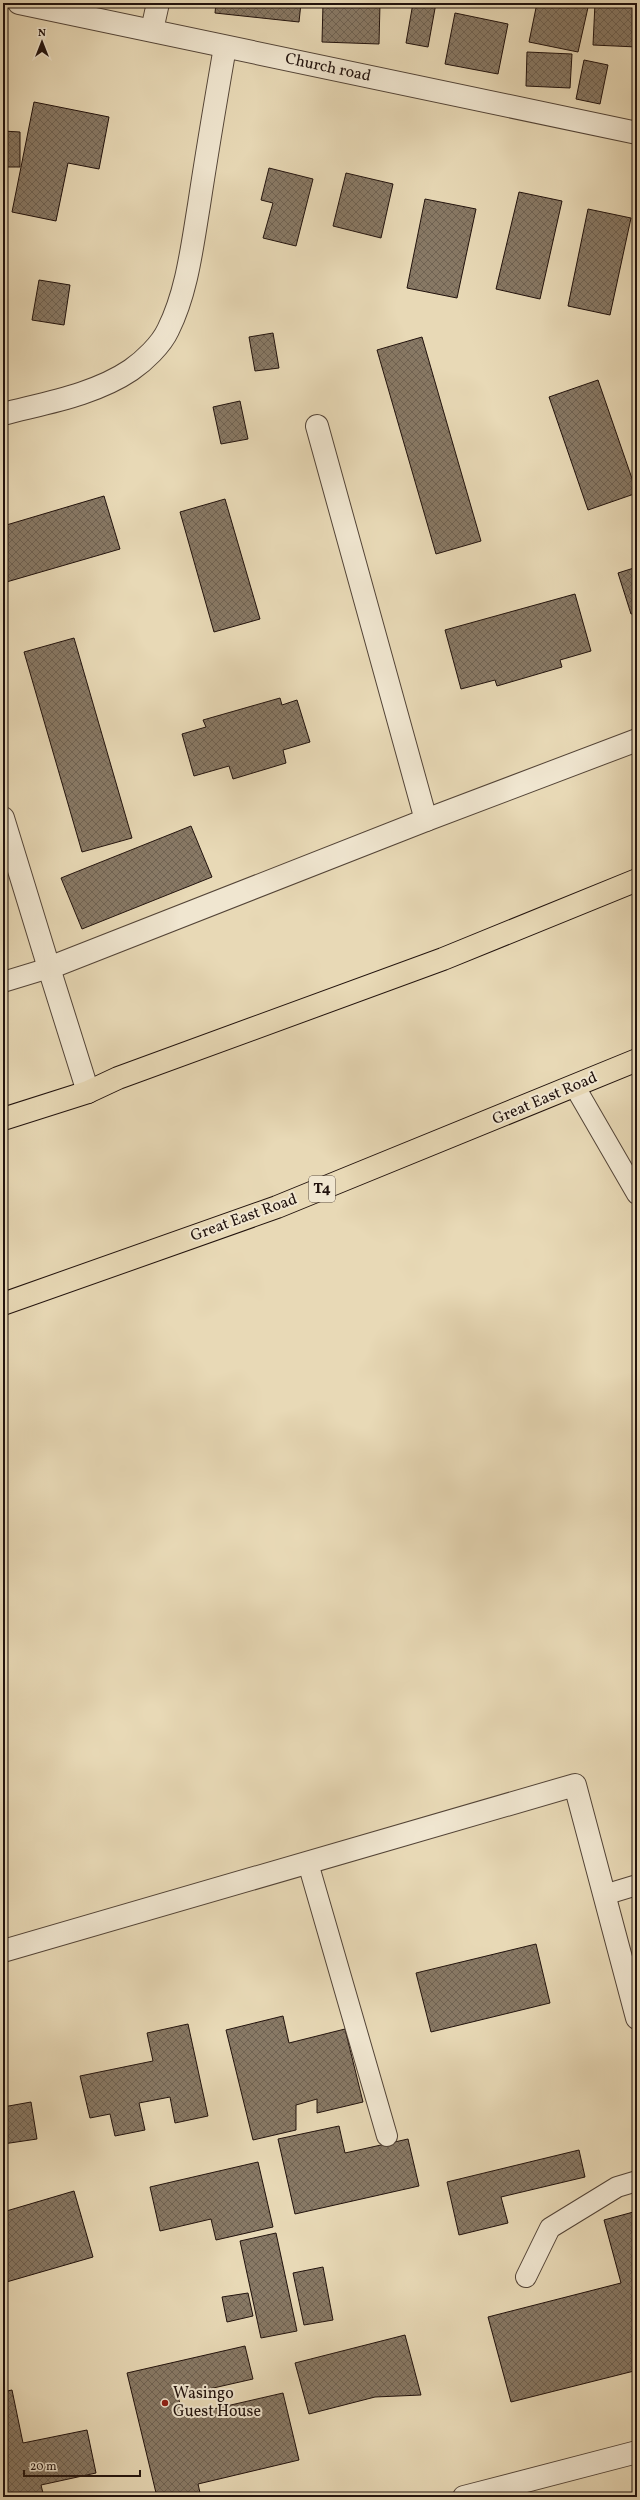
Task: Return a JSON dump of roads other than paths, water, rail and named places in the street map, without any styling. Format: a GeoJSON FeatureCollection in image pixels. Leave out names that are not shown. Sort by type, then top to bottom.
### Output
{"type":"FeatureCollection","features":[{"type":"Feature","properties":{"kind":"main road"},"geometry":{"type":"LineString","coordinates":[[3,1119],[88,1092],[118,1078],[442,959],[637,880]]}},
{"type":"Feature","properties":{"kind":"main road","name":"Great East Road"},"geometry":{"type":"LineString","coordinates":[[3,1304],[277,1207],[575,1087],[637,1060]]}},
{"type":"Feature","properties":{"kind":"street","name":"Church road"},"geometry":{"type":"LineString","coordinates":[[19,3],[637,133]]}},
{"type":"Feature","properties":{"kind":"street"},"geometry":{"type":"LineString","coordinates":[[152,30],[158,3]]}},
{"type":"Feature","properties":{"kind":"street"},"geometry":{"type":"LineString","coordinates":[[3,414],[75,394],[110,382],[132,370],[152,352],[167,332],[178,305],[189,263],[225,47]]}},
{"type":"Feature","properties":{"kind":"street"},"geometry":{"type":"LineString","coordinates":[[317,426],[426,820]]}},
{"type":"Feature","properties":{"kind":"street"},"geometry":{"type":"LineString","coordinates":[[49,968],[426,820],[637,740]]}},
{"type":"Feature","properties":{"kind":"street"},"geometry":{"type":"LineString","coordinates":[[3,818],[88,1092]]}},
{"type":"Feature","properties":{"kind":"street"},"geometry":{"type":"LineString","coordinates":[[3,1951],[575,1785],[637,2018]]}},
{"type":"Feature","properties":{"kind":"street"},"geometry":{"type":"LineString","coordinates":[[464,2497],[637,2452]]}},
{"type":"Feature","properties":{"kind":"lane"},"geometry":{"type":"LineString","coordinates":[[3,982],[49,968]]}},
{"type":"Feature","properties":{"kind":"lane"},"geometry":{"type":"LineString","coordinates":[[575,1087],[637,1194]]}},
{"type":"Feature","properties":{"kind":"lane"},"geometry":{"type":"LineString","coordinates":[[308,1863],[387,2136]]}},
{"type":"Feature","properties":{"kind":"lane"},"geometry":{"type":"LineString","coordinates":[[604,1895],[637,1885]]}},
{"type":"Feature","properties":{"kind":"lane"},"geometry":{"type":"LineString","coordinates":[[526,2278],[550,2228],[617,2187],[637,2180]]}},
{"type":"Feature","properties":{"kind":"place","name":"Wasingo Guest House"},"geometry":{"type":"Point","coordinates":[165,2403]}}]}
